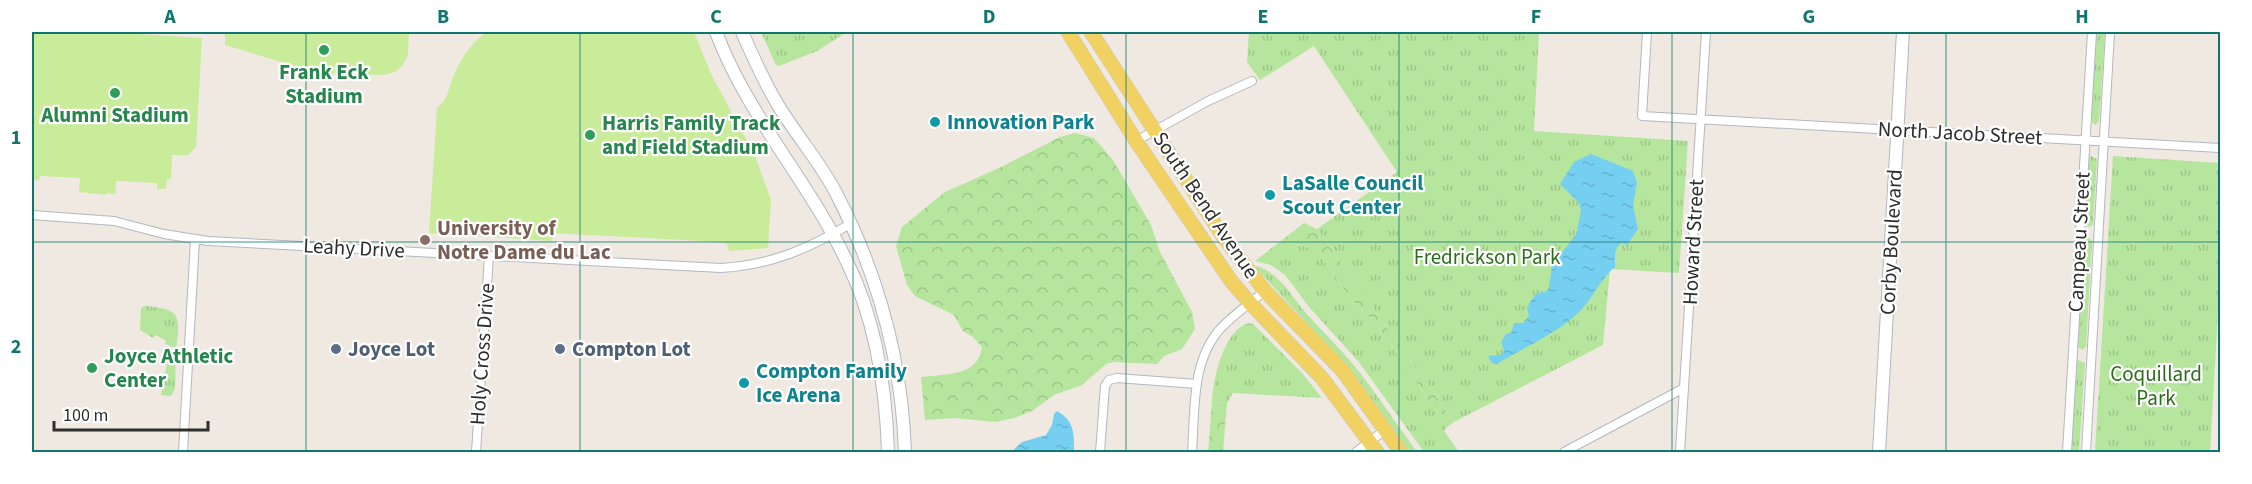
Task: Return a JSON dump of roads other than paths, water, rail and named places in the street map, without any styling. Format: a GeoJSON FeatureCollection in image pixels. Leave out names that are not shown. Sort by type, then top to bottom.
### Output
{"type":"FeatureCollection","features":[{"type":"Feature","properties":{"kind":"main road"},"geometry":{"type":"LineString","coordinates":[[717,32],[729,63],[750,102],[832,234],[855,280],[876,345],[884,396],[888,453]]}},
{"type":"Feature","properties":{"kind":"main road"},"geometry":{"type":"LineString","coordinates":[[742,32],[773,96],[832,186],[877,291],[891,339],[900,388],[905,453]]}},
{"type":"Feature","properties":{"kind":"main road","name":"South Bend Avenue"},"geometry":{"type":"LineString","coordinates":[[1068,32],[1136,141],[1209,250],[1250,303],[1322,378],[1373,447]]}},
{"type":"Feature","properties":{"kind":"main road","name":"South Bend Avenue"},"geometry":{"type":"LineString","coordinates":[[1091,32],[1224,237],[1265,291],[1342,370],[1401,453]]}},
{"type":"Feature","properties":{"kind":"main road","name":"Corby Boulevard"},"geometry":{"type":"LineString","coordinates":[[1879,453],[1903,32]]}},
{"type":"Feature","properties":{"kind":"street","name":"North Jacob Street"},"geometry":{"type":"LineString","coordinates":[[1647,32],[1642,116],[2220,147]]}},
{"type":"Feature","properties":{"kind":"street","name":"Howard Street"},"geometry":{"type":"LineString","coordinates":[[1680,453],[1706,32]]}},
{"type":"Feature","properties":{"kind":"street","name":"Campeau Street"},"geometry":{"type":"LineString","coordinates":[[2067,453],[2092,32]]}},
{"type":"Feature","properties":{"kind":"street","name":"Campeau Street"},"geometry":{"type":"LineString","coordinates":[[2086,453],[2110,32]]}},
{"type":"Feature","properties":{"kind":"street"},"geometry":{"type":"LineString","coordinates":[[1136,141],[1208,101],[1252,81]]}},
{"type":"Feature","properties":{"kind":"street","name":"Leahy Drive"},"geometry":{"type":"LineString","coordinates":[[32,215],[114,221],[195,240],[730,268],[774,261],[850,224]]}},
{"type":"Feature","properties":{"kind":"street"},"geometry":{"type":"LineString","coordinates":[[183,453],[195,240]]}},
{"type":"Feature","properties":{"kind":"street","name":"Holy Cross Drive"},"geometry":{"type":"LineString","coordinates":[[476,453],[489,256]]}},
{"type":"Feature","properties":{"kind":"street"},"geometry":{"type":"LineString","coordinates":[[1192,453],[1197,384],[1202,363],[1222,327],[1265,291]]}},
{"type":"Feature","properties":{"kind":"street"},"geometry":{"type":"LineString","coordinates":[[1100,453],[1105,386],[1108,380],[1117,378],[1197,384]]}},
{"type":"Feature","properties":{"kind":"street"},"geometry":{"type":"LineString","coordinates":[[1564,453],[1684,388]]}},
{"type":"Feature","properties":{"kind":"street"},"geometry":{"type":"LineString","coordinates":[[1356,453],[1373,447],[1385,430]]}},
{"type":"Feature","properties":{"kind":"water"},"geometry":{"type":"Polygon","coordinates":[[[1591,154],[1633,171],[1637,183],[1633,205],[1638,229],[1627,245],[1621,243],[1617,247],[1615,267],[1580,311],[1561,327],[1540,340],[1497,364],[1492,363],[1488,356],[1501,355],[1504,350],[1501,342],[1506,334],[1511,333],[1514,323],[1523,323],[1529,316],[1527,308],[1537,293],[1545,292],[1549,288],[1552,265],[1575,236],[1581,210],[1579,203],[1560,184],[1574,162],[1591,154]]]}},
{"type":"Feature","properties":{"kind":"water"},"geometry":{"type":"Polygon","coordinates":[[[1057,411],[1070,424],[1074,452],[1011,452],[1022,442],[1046,435],[1057,411]]]}},
{"type":"Feature","properties":{"kind":"place","name":"Frank Eck Stadium"},"geometry":{"type":"Point","coordinates":[324,50]}},
{"type":"Feature","properties":{"kind":"place","name":"Alumni Stadium"},"geometry":{"type":"Point","coordinates":[115,93]}},
{"type":"Feature","properties":{"kind":"place","name":"Innovation Park"},"geometry":{"type":"Point","coordinates":[935,122]}},
{"type":"Feature","properties":{"kind":"place","name":"Harris Family Track and Field Stadium"},"geometry":{"type":"Point","coordinates":[590,135]}},
{"type":"Feature","properties":{"kind":"place","name":"LaSalle Council Scout Center"},"geometry":{"type":"Point","coordinates":[1270,195]}},
{"type":"Feature","properties":{"kind":"place","name":"University of Notre Dame du Lac"},"geometry":{"type":"Point","coordinates":[425,240]}},
{"type":"Feature","properties":{"kind":"place","name":"Joyce Lot"},"geometry":{"type":"Point","coordinates":[336,349]}},
{"type":"Feature","properties":{"kind":"place","name":"Compton Lot"},"geometry":{"type":"Point","coordinates":[560,349]}},
{"type":"Feature","properties":{"kind":"place","name":"Joyce Athletic Center"},"geometry":{"type":"Point","coordinates":[92,368]}},
{"type":"Feature","properties":{"kind":"place","name":"Compton Family Ice Arena"},"geometry":{"type":"Point","coordinates":[744,383]}},
{"type":"Feature","properties":{"kind":"park label","name":"Fredrickson Park"},"geometry":{"type":"Point","coordinates":[1487,257]}},
{"type":"Feature","properties":{"kind":"park label","name":"Coquillard Park"},"geometry":{"type":"Point","coordinates":[2156,386]}}]}
